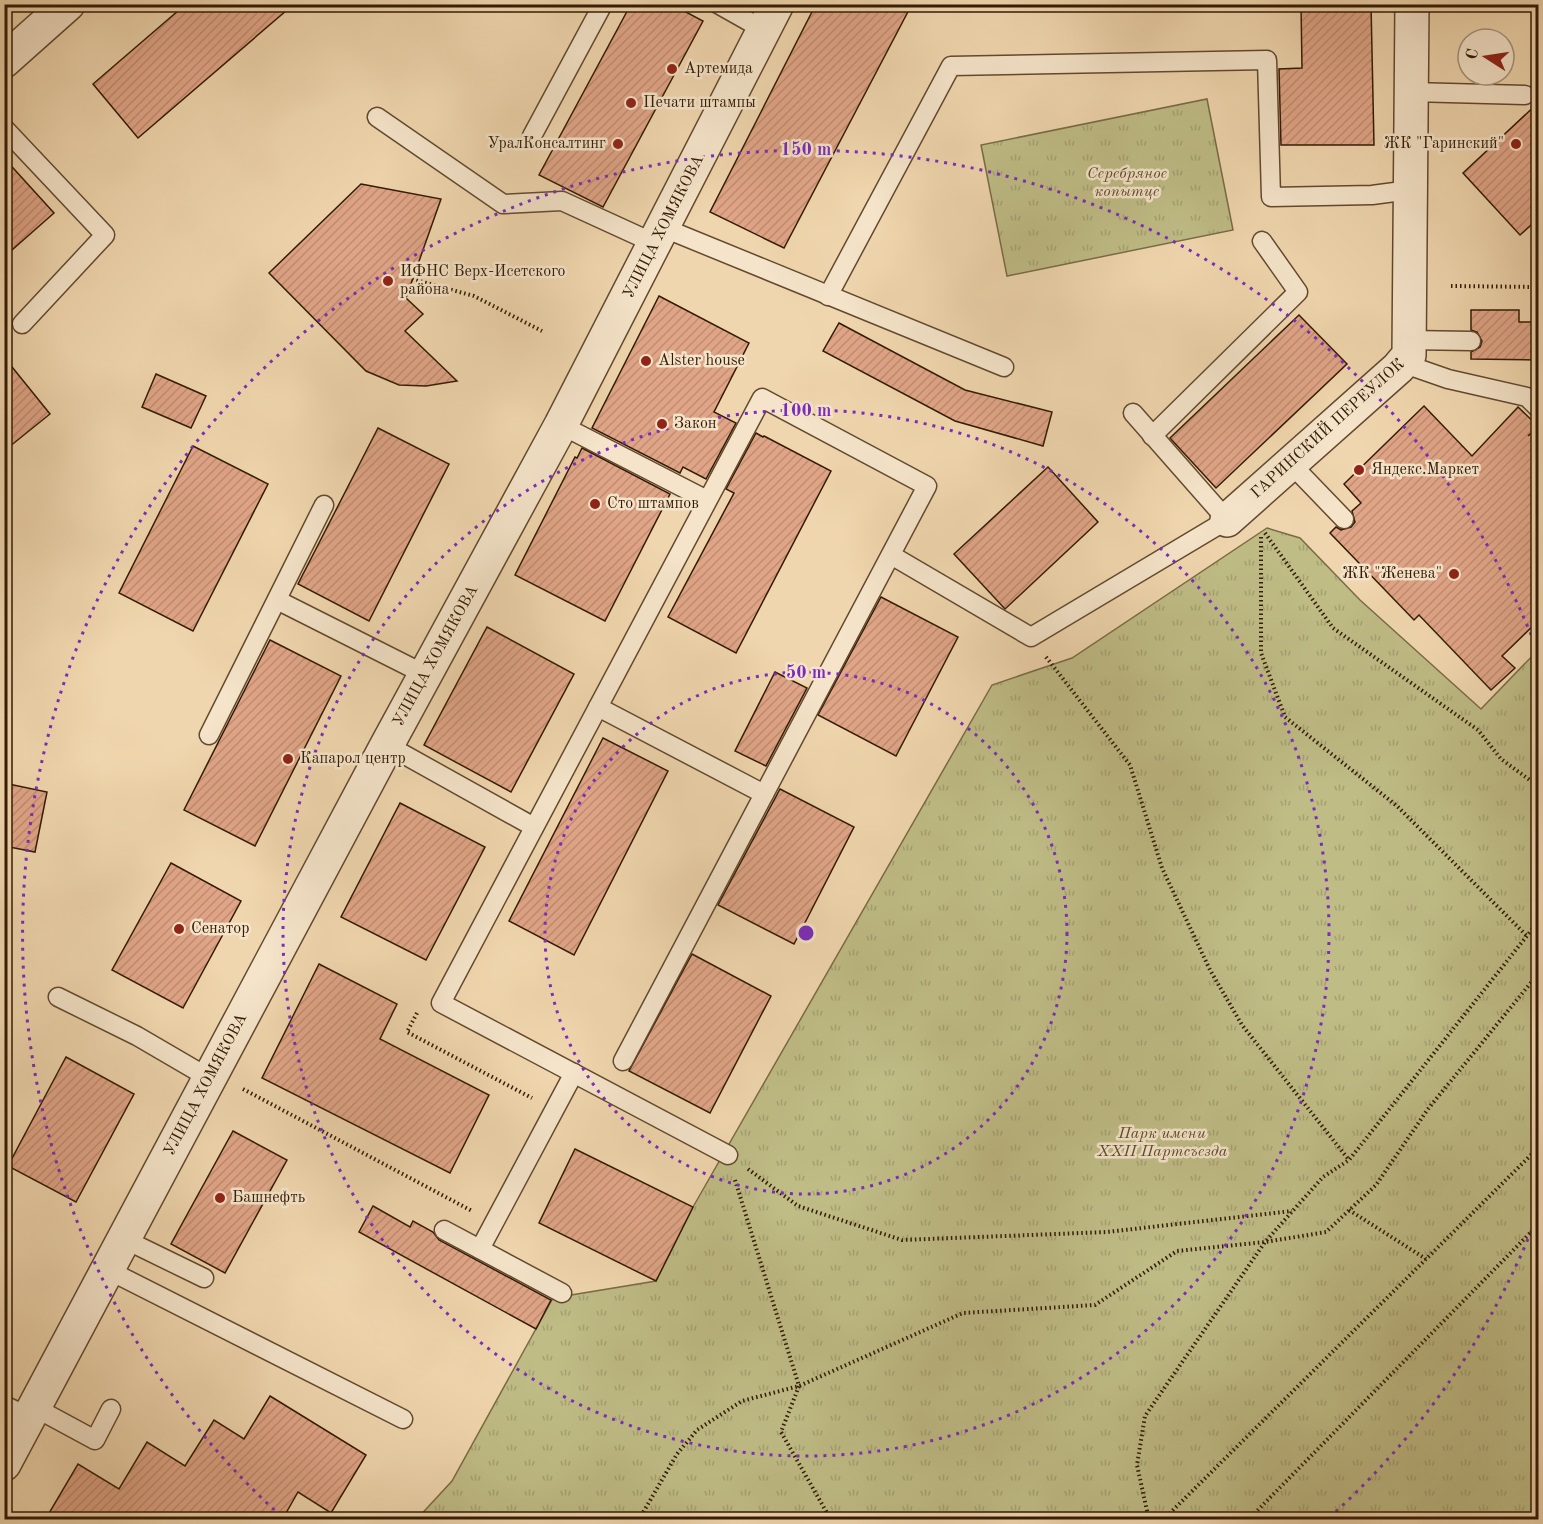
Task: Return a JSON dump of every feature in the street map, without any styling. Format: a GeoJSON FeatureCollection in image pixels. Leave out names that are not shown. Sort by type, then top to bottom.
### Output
{"type":"FeatureCollection","features":[{"type":"Feature","properties":{"kind":"street"},"geometry":{"type":"LineString","coordinates":[[4,61],[68,4]]}},
{"type":"Feature","properties":{"kind":"street","name":"ГАРИНСКИЙ ПЕРЕУЛОК"},"geometry":{"type":"LineString","coordinates":[[1227,520],[1291,464],[1406,352],[1412,4]]}},
{"type":"Feature","properties":{"kind":"street","name":"УЛИЦА ХОМЯКОВА"},"geometry":{"type":"LineString","coordinates":[[4,1464],[22,1410],[108,1270],[124,1239],[222,1082],[387,745],[561,425],[771,17]]}},
{"type":"Feature","properties":{"kind":"lane"},"geometry":{"type":"LineString","coordinates":[[532,136],[603,4]]}},
{"type":"Feature","properties":{"kind":"lane"},"geometry":{"type":"LineString","coordinates":[[718,4],[771,17]]}},
{"type":"Feature","properties":{"kind":"lane"},"geometry":{"type":"LineString","coordinates":[[828,296],[951,66],[1267,60],[1271,197],[1372,195],[1410,190]]}},
{"type":"Feature","properties":{"kind":"lane"},"geometry":{"type":"LineString","coordinates":[[1411,92],[1525,95]]}},
{"type":"Feature","properties":{"kind":"lane"},"geometry":{"type":"LineString","coordinates":[[377,117],[502,204],[562,201],[828,296],[1004,367]]}},
{"type":"Feature","properties":{"kind":"lane"},"geometry":{"type":"LineString","coordinates":[[4,128],[105,235],[22,324]]}},
{"type":"Feature","properties":{"kind":"lane"},"geometry":{"type":"LineString","coordinates":[[1152,436],[1298,292],[1262,241]]}},
{"type":"Feature","properties":{"kind":"lane"},"geometry":{"type":"LineString","coordinates":[[1406,352],[1471,341]]}},
{"type":"Feature","properties":{"kind":"lane"},"geometry":{"type":"LineString","coordinates":[[1406,352],[1448,379],[1527,397],[1539,408]]}},
{"type":"Feature","properties":{"kind":"lane"},"geometry":{"type":"LineString","coordinates":[[622,1061],[927,486],[762,398],[441,1003],[728,1155]]}},
{"type":"Feature","properties":{"kind":"lane"},"geometry":{"type":"LineString","coordinates":[[891,555],[1031,637],[1227,520],[1133,413]]}},
{"type":"Feature","properties":{"kind":"lane"},"geometry":{"type":"LineString","coordinates":[[561,425],[707,500]]}},
{"type":"Feature","properties":{"kind":"lane"},"geometry":{"type":"LineString","coordinates":[[1291,464],[1344,519]]}},
{"type":"Feature","properties":{"kind":"lane"},"geometry":{"type":"LineString","coordinates":[[209,735],[324,505]]}},
{"type":"Feature","properties":{"kind":"lane"},"geometry":{"type":"LineString","coordinates":[[277,600],[426,675]]}},
{"type":"Feature","properties":{"kind":"lane"},"geometry":{"type":"LineString","coordinates":[[598,707],[764,794]]}},
{"type":"Feature","properties":{"kind":"lane"},"geometry":{"type":"LineString","coordinates":[[387,745],[534,827]]}},
{"type":"Feature","properties":{"kind":"lane"},"geometry":{"type":"LineString","coordinates":[[58,997],[222,1082]]}},
{"type":"Feature","properties":{"kind":"lane"},"geometry":{"type":"LineString","coordinates":[[480,1249],[574,1073]]}},
{"type":"Feature","properties":{"kind":"lane"},"geometry":{"type":"LineString","coordinates":[[444,1230],[562,1293]]}},
{"type":"Feature","properties":{"kind":"lane"},"geometry":{"type":"LineString","coordinates":[[124,1239],[204,1278]]}},
{"type":"Feature","properties":{"kind":"lane"},"geometry":{"type":"LineString","coordinates":[[108,1270],[403,1419]]}},
{"type":"Feature","properties":{"kind":"lane"},"geometry":{"type":"LineString","coordinates":[[22,1410],[95,1440],[111,1409]]}},
{"type":"Feature","properties":{"kind":"path"},"geometry":{"type":"LineString","coordinates":[[412,279],[474,296],[542,331]]}},
{"type":"Feature","properties":{"kind":"path"},"geometry":{"type":"LineString","coordinates":[[1450,286],[1539,287]]}},
{"type":"Feature","properties":{"kind":"path"},"geometry":{"type":"LineString","coordinates":[[1527,936],[1397,806],[1285,717],[1261,653],[1261,527],[1333,628],[1478,730],[1501,759],[1539,786]]}},
{"type":"Feature","properties":{"kind":"path"},"geometry":{"type":"LineString","coordinates":[[1031,637],[1130,765],[1162,868],[1209,970],[1242,1025],[1349,1160]]}},
{"type":"Feature","properties":{"kind":"path"},"geometry":{"type":"LineString","coordinates":[[1149,1520],[1137,1465],[1145,1416],[1265,1242],[1323,1177],[1349,1160],[1539,922]]}},
{"type":"Feature","properties":{"kind":"path"},"geometry":{"type":"LineString","coordinates":[[633,1520],[641,1516],[677,1454],[697,1430],[742,1401],[799,1386],[963,1313],[1095,1305],[1176,1251],[1265,1242],[1326,1232],[1376,1185],[1428,1109],[1539,974]]}},
{"type":"Feature","properties":{"kind":"path"},"geometry":{"type":"LineString","coordinates":[[222,1082],[494,1222]]}},
{"type":"Feature","properties":{"kind":"path"},"geometry":{"type":"LineString","coordinates":[[1163,1520],[1539,1148]]}},
{"type":"Feature","properties":{"kind":"path"},"geometry":{"type":"LineString","coordinates":[[728,1155],[798,1206],[902,1240],[1107,1232],[1292,1211]]}},
{"type":"Feature","properties":{"kind":"path"},"geometry":{"type":"LineString","coordinates":[[728,1155],[799,1386],[781,1432],[831,1520]]}},
{"type":"Feature","properties":{"kind":"path"},"geometry":{"type":"LineString","coordinates":[[1349,1210],[1426,1259]]}},
{"type":"Feature","properties":{"kind":"path"},"geometry":{"type":"LineString","coordinates":[[1248,1520],[1539,1225]]}},
{"type":"Feature","properties":{"kind":"green space","name":"Серебряное копытце"},"geometry":{"type":"Polygon","coordinates":[[[1207,99],[1233,230],[1007,276],[981,145],[1207,99]]]}},
{"type":"Feature","properties":{"kind":"green space","name":"Парк имени XXII Партсъезда"},"geometry":{"type":"Polygon","coordinates":[[[1267,528],[1300,538],[1360,600],[1481,709],[1538,650],[1538,1519],[416,1520],[452,1481],[553,1298],[656,1281],[693,1207],[992,685],[1072,658],[1267,528]]]}},
{"type":"Feature","properties":{"kind":"building"},"geometry":{"type":"Polygon","coordinates":[[[186,4],[294,4],[138,138],[93,84],[186,4]]]}},
{"type":"Feature","properties":{"kind":"building"},"geometry":{"type":"Polygon","coordinates":[[[631,4],[671,4],[703,21],[603,207],[539,175],[631,4]]]}},
{"type":"Feature","properties":{"kind":"building"},"geometry":{"type":"Polygon","coordinates":[[[816,4],[912,4],[784,248],[710,212],[816,4]]]}},
{"type":"Feature","properties":{"kind":"building"},"geometry":{"type":"Polygon","coordinates":[[[1301,4],[1371,4],[1374,145],[1281,145],[1279,69],[1302,68],[1301,4]]]}},
{"type":"Feature","properties":{"kind":"building","name":"ЖК \"Гаринский\""},"geometry":{"type":"Polygon","coordinates":[[[1539,102],[1539,218],[1520,235],[1463,173],[1539,102]]]}},
{"type":"Feature","properties":{"kind":"building"},"geometry":{"type":"Polygon","coordinates":[[[4,158],[54,213],[4,257],[4,158]]]}},
{"type":"Feature","properties":{"kind":"building"},"geometry":{"type":"Polygon","coordinates":[[[361,184],[441,199],[406,298],[423,314],[405,331],[457,381],[426,386],[399,385],[366,371],[269,273],[361,184]]]}},
{"type":"Feature","properties":{"kind":"building"},"geometry":{"type":"Polygon","coordinates":[[[659,296],[749,343],[714,412],[736,423],[706,479],[683,467],[680,473],[592,428],[659,296]]]}},
{"type":"Feature","properties":{"kind":"building"},"geometry":{"type":"Polygon","coordinates":[[[1471,310],[1519,310],[1519,322],[1539,322],[1539,360],[1471,359],[1471,352],[1480,347],[1482,341],[1477,332],[1471,330],[1471,310]]]}},
{"type":"Feature","properties":{"kind":"building"},"geometry":{"type":"Polygon","coordinates":[[[1299,315],[1347,364],[1216,488],[1170,438],[1299,315]]]}},
{"type":"Feature","properties":{"kind":"building"},"geometry":{"type":"Polygon","coordinates":[[[839,323],[965,390],[1052,412],[1043,446],[955,421],[823,351],[839,323]]]}},
{"type":"Feature","properties":{"kind":"building"},"geometry":{"type":"Polygon","coordinates":[[[4,357],[50,414],[4,451],[4,357]]]}},
{"type":"Feature","properties":{"kind":"building"},"geometry":{"type":"Polygon","coordinates":[[[156,374],[206,396],[191,428],[142,407],[156,374]]]}},
{"type":"Feature","properties":{"kind":"building","name":"ЖК \"Женева\""},"geometry":{"type":"Polygon","coordinates":[[[1424,406],[1472,456],[1518,407],[1539,427],[1539,620],[1502,656],[1515,668],[1491,690],[1419,615],[1414,620],[1330,533],[1336,527],[1341,530],[1351,527],[1355,522],[1352,511],[1361,503],[1344,484],[1424,406]]]}},
{"type":"Feature","properties":{"kind":"building"},"geometry":{"type":"Polygon","coordinates":[[[378,428],[449,464],[369,621],[298,584],[378,428]]]}},
{"type":"Feature","properties":{"kind":"building"},"geometry":{"type":"Polygon","coordinates":[[[756,433],[831,471],[736,653],[668,617],[734,493],[726,489],[756,433]]]}},
{"type":"Feature","properties":{"kind":"building"},"geometry":{"type":"Polygon","coordinates":[[[193,446],[268,484],[193,631],[119,593],[193,446]]]}},
{"type":"Feature","properties":{"kind":"building"},"geometry":{"type":"Polygon","coordinates":[[[582,448],[670,494],[605,621],[515,575],[575,457],[577,458],[582,448]]]}},
{"type":"Feature","properties":{"kind":"building"},"geometry":{"type":"Polygon","coordinates":[[[1048,467],[1098,522],[1005,609],[954,554],[1048,467]]]}},
{"type":"Feature","properties":{"kind":"building"},"geometry":{"type":"Polygon","coordinates":[[[881,597],[958,637],[896,756],[818,715],[881,597]]]}},
{"type":"Feature","properties":{"kind":"building"},"geometry":{"type":"Polygon","coordinates":[[[487,627],[574,674],[511,792],[424,745],[487,627]]]}},
{"type":"Feature","properties":{"kind":"building"},"geometry":{"type":"Polygon","coordinates":[[[270,640],[341,676],[255,846],[184,810],[270,640]]]}},
{"type":"Feature","properties":{"kind":"building"},"geometry":{"type":"Polygon","coordinates":[[[775,672],[807,688],[766,766],[735,751],[775,672]]]}},
{"type":"Feature","properties":{"kind":"building"},"geometry":{"type":"Polygon","coordinates":[[[603,738],[668,771],[574,955],[509,921],[603,738]]]}},
{"type":"Feature","properties":{"kind":"building"},"geometry":{"type":"Polygon","coordinates":[[[4,783],[47,792],[35,852],[4,846],[4,783]]]}},
{"type":"Feature","properties":{"kind":"building"},"geometry":{"type":"Polygon","coordinates":[[[780,789],[854,827],[794,944],[718,905],[780,789]]]}},
{"type":"Feature","properties":{"kind":"building"},"geometry":{"type":"Polygon","coordinates":[[[400,803],[485,847],[426,960],[341,917],[400,803]]]}},
{"type":"Feature","properties":{"kind":"building"},"geometry":{"type":"Polygon","coordinates":[[[171,863],[241,901],[183,1008],[112,970],[171,863]]]}},
{"type":"Feature","properties":{"kind":"building"},"geometry":{"type":"Polygon","coordinates":[[[692,954],[771,996],[710,1113],[629,1071],[692,954]]]}},
{"type":"Feature","properties":{"kind":"building"},"geometry":{"type":"Polygon","coordinates":[[[319,964],[397,1004],[380,1039],[489,1095],[450,1173],[262,1078],[319,964]]]}},
{"type":"Feature","properties":{"kind":"building"},"geometry":{"type":"Polygon","coordinates":[[[66,1057],[134,1094],[76,1202],[8,1166],[66,1057]]]}},
{"type":"Feature","properties":{"kind":"building"},"geometry":{"type":"Polygon","coordinates":[[[233,1131],[287,1160],[225,1273],[171,1244],[233,1131]]]}},
{"type":"Feature","properties":{"kind":"building"},"geometry":{"type":"Polygon","coordinates":[[[575,1149],[693,1207],[656,1281],[539,1223],[575,1149]]]}},
{"type":"Feature","properties":{"kind":"building"},"geometry":{"type":"Polygon","coordinates":[[[373,1206],[410,1227],[413,1221],[433,1232],[439,1240],[551,1300],[536,1329],[359,1232],[373,1206]]]}},
{"type":"Feature","properties":{"kind":"building"},"geometry":{"type":"Polygon","coordinates":[[[270,1396],[366,1455],[331,1513],[298,1492],[282,1520],[45,1520],[78,1464],[119,1489],[147,1442],[185,1466],[214,1420],[244,1439],[270,1396]]]}},
{"type":"Feature","properties":{"kind":"place","name":"Артемида"},"geometry":{"type":"Point","coordinates":[672,69]}},
{"type":"Feature","properties":{"kind":"place","name":"Печати штампы"},"geometry":{"type":"Point","coordinates":[631,103]}},
{"type":"Feature","properties":{"kind":"place","name":"УралКонсалтинг"},"geometry":{"type":"Point","coordinates":[618,144]}},
{"type":"Feature","properties":{"kind":"place","name":"ЖК \"Гаринский\""},"geometry":{"type":"Point","coordinates":[1516,144]}},
{"type":"Feature","properties":{"kind":"place","name":"ИФНС Верх-Исетского района"},"geometry":{"type":"Point","coordinates":[388,281]}},
{"type":"Feature","properties":{"kind":"place","name":"Alster house"},"geometry":{"type":"Point","coordinates":[646,361]}},
{"type":"Feature","properties":{"kind":"place","name":"Закон"},"geometry":{"type":"Point","coordinates":[662,424]}},
{"type":"Feature","properties":{"kind":"place","name":"Яндекс.Маркет"},"geometry":{"type":"Point","coordinates":[1359,470]}},
{"type":"Feature","properties":{"kind":"place","name":"Сто штампов"},"geometry":{"type":"Point","coordinates":[595,504]}},
{"type":"Feature","properties":{"kind":"place","name":"ЖК \"Женева\""},"geometry":{"type":"Point","coordinates":[1454,574]}},
{"type":"Feature","properties":{"kind":"place","name":"Капарол центр"},"geometry":{"type":"Point","coordinates":[288,759]}},
{"type":"Feature","properties":{"kind":"place","name":"Сенатор"},"geometry":{"type":"Point","coordinates":[179,929]}},
{"type":"Feature","properties":{"kind":"place","name":"Башнефть"},"geometry":{"type":"Point","coordinates":[220,1198]}}]}
